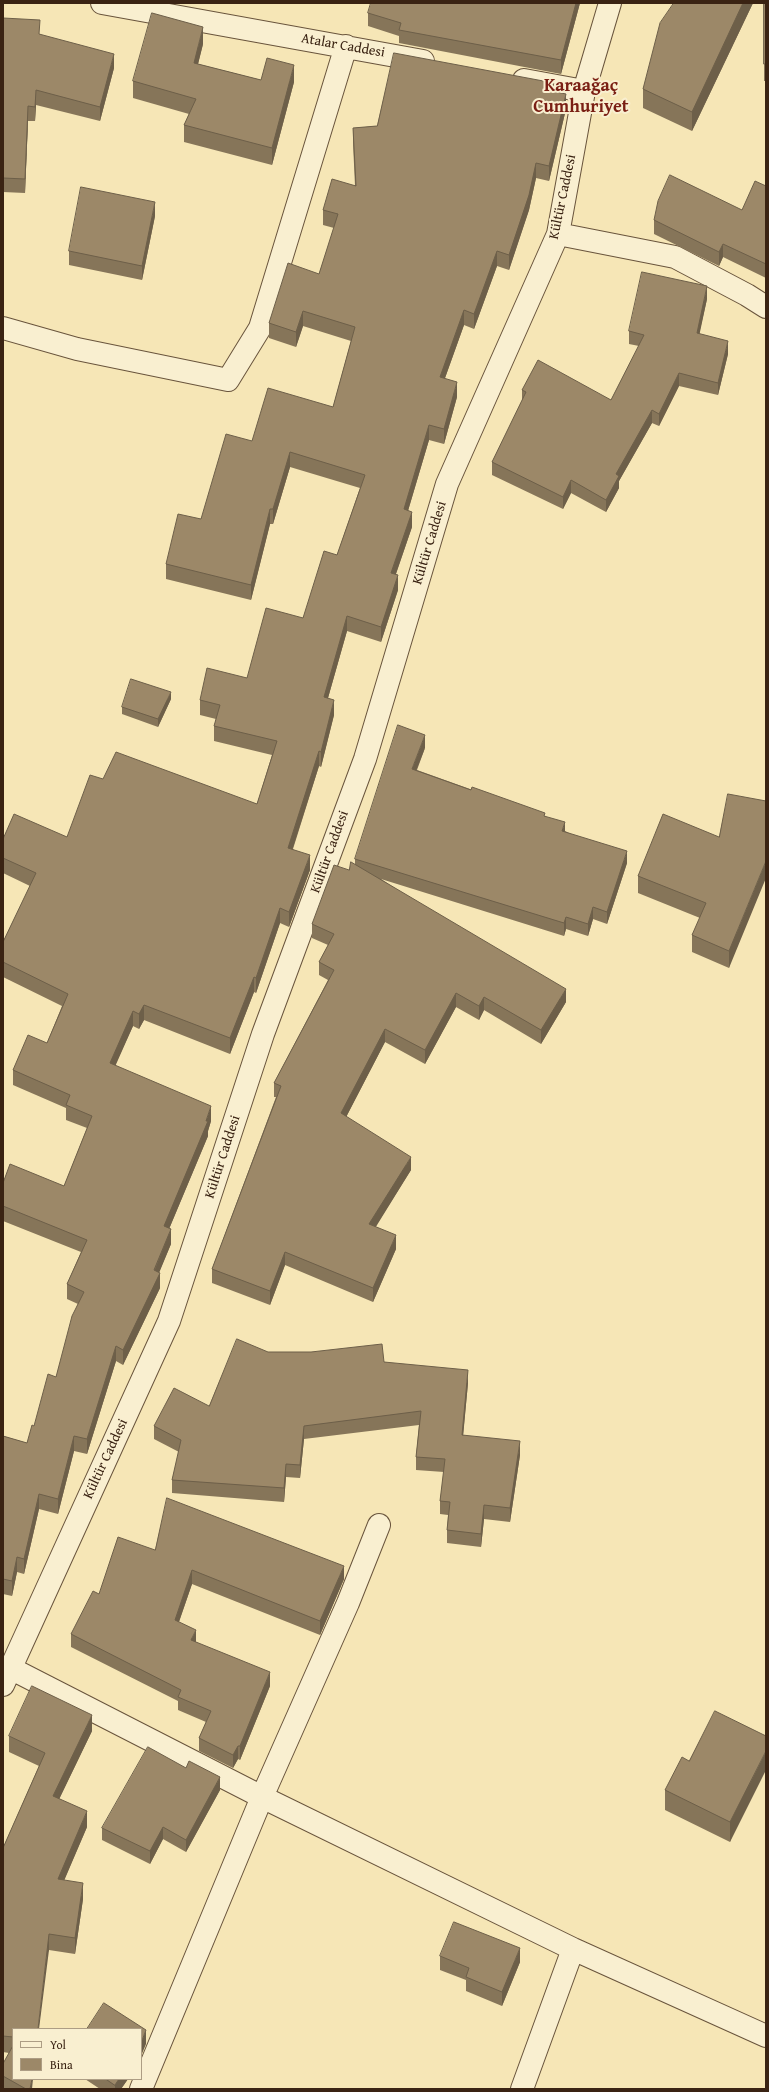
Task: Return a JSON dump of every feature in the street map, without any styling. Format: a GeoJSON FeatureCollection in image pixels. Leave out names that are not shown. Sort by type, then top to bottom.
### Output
{"type":"FeatureCollection","features":[{"type":"Feature","properties":{"kind":"street","name":"Atalar Caddesi"},"geometry":{"type":"LineString","coordinates":[[102,3],[446,65]]}},
{"type":"Feature","properties":{"kind":"street","name":"Kültür Caddesi"},"geometry":{"type":"LineString","coordinates":[[6,1676],[169,1322],[263,1034],[365,759],[447,484],[558,234],[584,91],[610,3]]}},
{"type":"Feature","properties":{"kind":"street"},"geometry":{"type":"LineString","coordinates":[[3,328],[77,349],[228,380],[260,328],[346,46]]}},
{"type":"Feature","properties":{"kind":"street"},"geometry":{"type":"LineString","coordinates":[[507,77],[584,91]]}},
{"type":"Feature","properties":{"kind":"street"},"geometry":{"type":"LineString","coordinates":[[558,234],[675,257],[747,295],[766,307]]}},
{"type":"Feature","properties":{"kind":"street"},"geometry":{"type":"LineString","coordinates":[[141,2089],[262,1797],[348,1602],[379,1525]]}},
{"type":"Feature","properties":{"kind":"street"},"geometry":{"type":"LineString","coordinates":[[6,1676],[262,1797],[573,1949],[766,2036]]}},
{"type":"Feature","properties":{"kind":"street"},"geometry":{"type":"LineString","coordinates":[[522,2089],[573,1949]]}},
{"type":"Feature","properties":{"kind":"building"},"geometry":{"type":"Polygon","coordinates":[[[371,3],[576,3],[561,60],[399,30],[401,23],[368,13],[371,3]]]}},
{"type":"Feature","properties":{"kind":"building"},"geometry":{"type":"Polygon","coordinates":[[[674,3],[743,3],[692,112],[643,89],[660,23],[674,3]]]}},
{"type":"Feature","properties":{"kind":"building"},"geometry":{"type":"Polygon","coordinates":[[[764,3],[766,3],[766,64],[764,64],[764,3]]]}},
{"type":"Feature","properties":{"kind":"building"},"geometry":{"type":"Polygon","coordinates":[[[152,13],[203,27],[194,63],[261,80],[267,58],[294,65],[272,148],[184,125],[196,99],[133,81],[152,13]]]}},
{"type":"Feature","properties":{"kind":"building"},"geometry":{"type":"Polygon","coordinates":[[[3,18],[40,20],[39,34],[114,54],[100,107],[36,90],[35,107],[28,106],[25,179],[3,178],[3,18]]]}},
{"type":"Feature","properties":{"kind":"building"},"geometry":{"type":"Polygon","coordinates":[[[394,53],[554,83],[552,91],[566,94],[549,166],[536,163],[529,195],[509,255],[497,251],[474,314],[464,310],[440,377],[457,382],[444,429],[429,425],[404,509],[412,512],[391,573],[398,575],[381,627],[347,616],[324,697],[334,700],[321,752],[319,751],[288,848],[310,855],[289,912],[280,908],[256,978],[254,977],[230,1038],[144,1005],[139,1014],[133,1011],[110,1063],[211,1106],[206,1121],[208,1121],[164,1226],[171,1229],[154,1270],[160,1273],[123,1350],[116,1346],[87,1439],[74,1436],[58,1499],[39,1494],[24,1559],[17,1557],[12,1581],[3,1579],[3,1436],[27,1443],[32,1425],[34,1426],[48,1374],[56,1377],[72,1316],[84,1292],[67,1284],[87,1240],[3,1206],[3,1183],[10,1164],[64,1186],[92,1116],[66,1105],[70,1095],[13,1070],[28,1035],[47,1043],[68,994],[3,962],[3,942],[36,873],[3,858],[3,839],[14,814],[67,837],[90,775],[103,779],[116,752],[257,804],[277,741],[214,726],[220,705],[200,700],[207,668],[247,678],[266,608],[303,618],[324,551],[337,555],[365,475],[290,452],[273,509],[270,509],[251,585],[166,564],[178,514],[201,519],[226,434],[252,441],[268,388],[333,407],[355,327],[303,311],[296,332],[269,323],[288,263],[319,274],[338,214],[323,210],[332,179],[356,186],[353,128],[377,126],[394,53]]]}},
{"type":"Feature","properties":{"kind":"building"},"geometry":{"type":"Polygon","coordinates":[[[670,175],[742,210],[755,181],[766,186],[766,264],[723,244],[719,252],[654,220],[658,201],[670,175]]]}},
{"type":"Feature","properties":{"kind":"building"},"geometry":{"type":"Polygon","coordinates":[[[81,187],[155,202],[142,266],[69,251],[81,187]]]}},
{"type":"Feature","properties":{"kind":"building"},"geometry":{"type":"Polygon","coordinates":[[[642,272],[707,286],[697,333],[728,341],[718,383],[679,373],[659,414],[652,410],[616,474],[619,476],[606,500],[571,480],[563,497],[492,462],[526,392],[522,390],[538,360],[611,400],[644,335],[629,331],[642,272]]]}},
{"type":"Feature","properties":{"kind":"building"},"geometry":{"type":"Polygon","coordinates":[[[131,679],[171,692],[158,719],[122,707],[131,679]]]}},
{"type":"Feature","properties":{"kind":"building"},"geometry":{"type":"Polygon","coordinates":[[[398,725],[425,735],[412,769],[471,790],[472,787],[545,813],[544,816],[565,822],[562,831],[627,851],[607,912],[593,907],[588,924],[566,917],[564,923],[355,859],[398,725]]]}},
{"type":"Feature","properties":{"kind":"building"},"geometry":{"type":"Polygon","coordinates":[[[728,794],[766,801],[766,861],[729,951],[692,935],[706,903],[638,876],[663,814],[719,837],[728,794]]]}},
{"type":"Feature","properties":{"kind":"building"},"geometry":{"type":"Polygon","coordinates":[[[351,862],[566,989],[541,1030],[484,997],[479,1006],[456,993],[425,1050],[385,1029],[341,1113],[411,1157],[369,1224],[396,1235],[373,1288],[285,1252],[270,1291],[212,1269],[281,1086],[274,1083],[334,970],[319,962],[334,934],[312,924],[334,865],[349,870],[351,862]]]}},
{"type":"Feature","properties":{"kind":"building"},"geometry":{"type":"Polygon","coordinates":[[[237,1339],[268,1352],[311,1352],[382,1344],[384,1362],[468,1370],[462,1435],[520,1441],[510,1508],[484,1505],[481,1534],[447,1530],[450,1502],[440,1501],[445,1459],[416,1457],[421,1411],[304,1426],[300,1465],[286,1464],[284,1488],[172,1480],[181,1440],[154,1426],[174,1388],[209,1406],[237,1339]]]}},
{"type":"Feature","properties":{"kind":"building"},"geometry":{"type":"Polygon","coordinates":[[[167,1498],[344,1566],[320,1621],[192,1570],[175,1620],[196,1630],[191,1640],[270,1672],[240,1746],[238,1746],[233,1755],[199,1738],[211,1711],[178,1697],[181,1690],[71,1634],[93,1591],[99,1594],[118,1537],[155,1550],[167,1498]]]}},
{"type":"Feature","properties":{"kind":"building"},"geometry":{"type":"Polygon","coordinates":[[[32,1686],[92,1715],[53,1796],[87,1811],[58,1879],[83,1883],[75,1938],[49,1934],[38,2028],[12,2028],[12,2037],[3,2036],[3,1848],[45,1753],[9,1736],[32,1686]]]}},
{"type":"Feature","properties":{"kind":"building"},"geometry":{"type":"Polygon","coordinates":[[[715,1711],[766,1736],[766,1751],[730,1822],[665,1790],[682,1757],[689,1761],[715,1711]]]}},
{"type":"Feature","properties":{"kind":"building"},"geometry":{"type":"Polygon","coordinates":[[[148,1747],[186,1768],[189,1761],[220,1777],[186,1840],[163,1827],[150,1851],[102,1828],[148,1747]]]}},
{"type":"Feature","properties":{"kind":"building"},"geometry":{"type":"Polygon","coordinates":[[[454,1922],[520,1948],[502,1992],[466,1977],[469,1968],[440,1956],[454,1922]]]}},
{"type":"Feature","properties":{"kind":"building"},"geometry":{"type":"Polygon","coordinates":[[[104,2003],[146,2030],[142,2040],[142,2028],[88,2028],[104,2003]]]}},
{"type":"Feature","properties":{"kind":"building"},"geometry":{"type":"Polygon","coordinates":[[[12,2048],[12,2080],[32,2080],[30,2089],[26,2089],[3,2076],[3,2064],[12,2048]]]}},
{"type":"Feature","properties":{"kind":"building"},"geometry":{"type":"Polygon","coordinates":[[[108,2080],[118,2080],[115,2085],[108,2080]]]}},
{"type":"Feature","properties":{"kind":"district","name":"Karaağaç Cumhuriyet"},"geometry":{"type":"Point","coordinates":[581,96]}}]}
